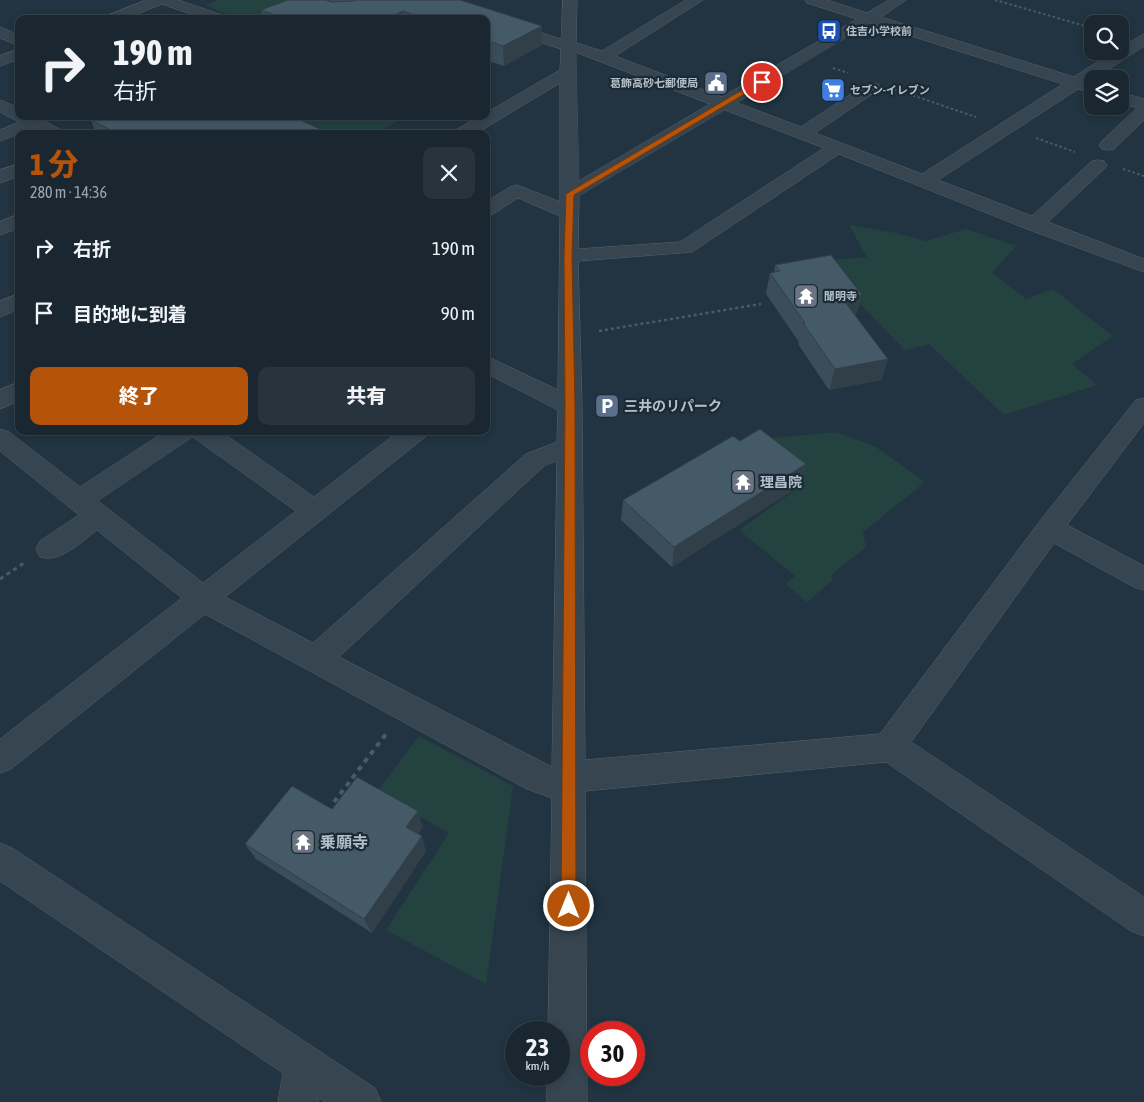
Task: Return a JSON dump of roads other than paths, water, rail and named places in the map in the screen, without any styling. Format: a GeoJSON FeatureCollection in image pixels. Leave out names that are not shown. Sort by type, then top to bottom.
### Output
{"type":"FeatureCollection","features":[{"type":"Feature","properties":{"kind":"street"},"geometry":{"type":"LineString","coordinates":[[121,15],[159,0]]}},
{"type":"Feature","properties":{"kind":"street"},"geometry":{"type":"LineString","coordinates":[[164,0],[208,15]]}},
{"type":"Feature","properties":{"kind":"street"},"geometry":{"type":"LineString","coordinates":[[567,1102],[570,782],[568,256],[570,204],[568,72],[570,0]]}},
{"type":"Feature","properties":{"kind":"street"},"geometry":{"type":"LineString","coordinates":[[603,57],[696,0]]}},
{"type":"Feature","properties":{"kind":"street"},"geometry":{"type":"LineString","coordinates":[[812,0],[1084,86]]}},
{"type":"Feature","properties":{"kind":"street"},"geometry":{"type":"LineString","coordinates":[[490,208],[517,191],[570,204],[723,104],[899,0]]}},
{"type":"Feature","properties":{"kind":"street"},"geometry":{"type":"LineString","coordinates":[[490,21],[603,57],[922,182],[1144,266]]}},
{"type":"Feature","properties":{"kind":"street"},"geometry":{"type":"LineString","coordinates":[[0,32],[15,39]]}},
{"type":"Feature","properties":{"kind":"street"},"geometry":{"type":"LineString","coordinates":[[1129,48],[1144,39]]}},
{"type":"Feature","properties":{"kind":"street"},"geometry":{"type":"LineString","coordinates":[[1129,54],[1144,58]]}},
{"type":"Feature","properties":{"kind":"street"},"geometry":{"type":"LineString","coordinates":[[0,61],[15,55]]}},
{"type":"Feature","properties":{"kind":"street"},"geometry":{"type":"LineString","coordinates":[[922,182],[1111,60]]}},
{"type":"Feature","properties":{"kind":"street"},"geometry":{"type":"LineString","coordinates":[[490,118],[568,72]]}},
{"type":"Feature","properties":{"kind":"street"},"geometry":{"type":"LineString","coordinates":[[802,134],[872,87]]}},
{"type":"Feature","properties":{"kind":"street"},"geometry":{"type":"LineString","coordinates":[[1129,100],[1144,105]]}},
{"type":"Feature","properties":{"kind":"street"},"geometry":{"type":"LineString","coordinates":[[0,105],[15,113]]}},
{"type":"Feature","properties":{"kind":"street"},"geometry":{"type":"LineString","coordinates":[[1108,146],[1144,111]]}},
{"type":"Feature","properties":{"kind":"street"},"geometry":{"type":"LineString","coordinates":[[0,136],[22,120]]}},
{"type":"Feature","properties":{"kind":"street"},"geometry":{"type":"LineString","coordinates":[[29,120],[48,130]]}},
{"type":"Feature","properties":{"kind":"street"},"geometry":{"type":"LineString","coordinates":[[469,130],[486,120]]}},
{"type":"Feature","properties":{"kind":"street"},"geometry":{"type":"LineString","coordinates":[[568,256],[685,248],[836,148]]}},
{"type":"Feature","properties":{"kind":"street"},"geometry":{"type":"LineString","coordinates":[[1034,225],[1098,165]]}},
{"type":"Feature","properties":{"kind":"street"},"geometry":{"type":"LineString","coordinates":[[0,177],[15,171]]}},
{"type":"Feature","properties":{"kind":"street"},"geometry":{"type":"LineString","coordinates":[[0,229],[15,222]]}},
{"type":"Feature","properties":{"kind":"street"},"geometry":{"type":"LineString","coordinates":[[0,310],[15,302]]}},
{"type":"Feature","properties":{"kind":"street"},"geometry":{"type":"LineString","coordinates":[[490,369],[570,406]]}},
{"type":"Feature","properties":{"kind":"street"},"geometry":{"type":"LineString","coordinates":[[0,401],[15,392]]}},
{"type":"Feature","properties":{"kind":"street"},"geometry":{"type":"LineString","coordinates":[[0,438],[203,599],[539,778],[570,782],[879,749],[890,746],[1050,528],[1144,406]]}},
{"type":"Feature","properties":{"kind":"street"},"geometry":{"type":"LineString","coordinates":[[50,549],[88,508],[181,435]]}},
{"type":"Feature","properties":{"kind":"street"},"geometry":{"type":"LineString","coordinates":[[190,435],[315,511]]}},
{"type":"Feature","properties":{"kind":"street"},"geometry":{"type":"LineString","coordinates":[[0,758],[411,435]]}},
{"type":"Feature","properties":{"kind":"street"},"geometry":{"type":"LineString","coordinates":[[315,660],[535,460],[570,447]]}},
{"type":"Feature","properties":{"kind":"street"},"geometry":{"type":"LineString","coordinates":[[1050,528],[1144,578]]}},
{"type":"Feature","properties":{"kind":"street"},"geometry":{"type":"LineString","coordinates":[[890,746],[1144,918]]}},
{"type":"Feature","properties":{"kind":"street"},"geometry":{"type":"LineString","coordinates":[[0,860],[361,1102]]}},
{"type":"Feature","properties":{"kind":"street"},"geometry":{"type":"LineString","coordinates":[[298,1102],[304,1064]]}},
{"type":"Feature","properties":{"kind":"place","name":"住吉小学校前"},"geometry":{"type":"Point","coordinates":[829,31]}},
{"type":"Feature","properties":{"kind":"place","name":"葛飾高砂七郵便局"},"geometry":{"type":"Point","coordinates":[716,83]}},
{"type":"Feature","properties":{"kind":"place","name":"セブン-イレブン"},"geometry":{"type":"Point","coordinates":[833,90]}},
{"type":"Feature","properties":{"kind":"place","name":"聞明寺"},"geometry":{"type":"Point","coordinates":[806,296]}},
{"type":"Feature","properties":{"kind":"place","name":"三井のリパーク"},"geometry":{"type":"Point","coordinates":[607,406]}},
{"type":"Feature","properties":{"kind":"place","name":"理昌院"},"geometry":{"type":"Point","coordinates":[743,482]}},
{"type":"Feature","properties":{"kind":"place","name":"乗願寺"},"geometry":{"type":"Point","coordinates":[303,842]}}]}
